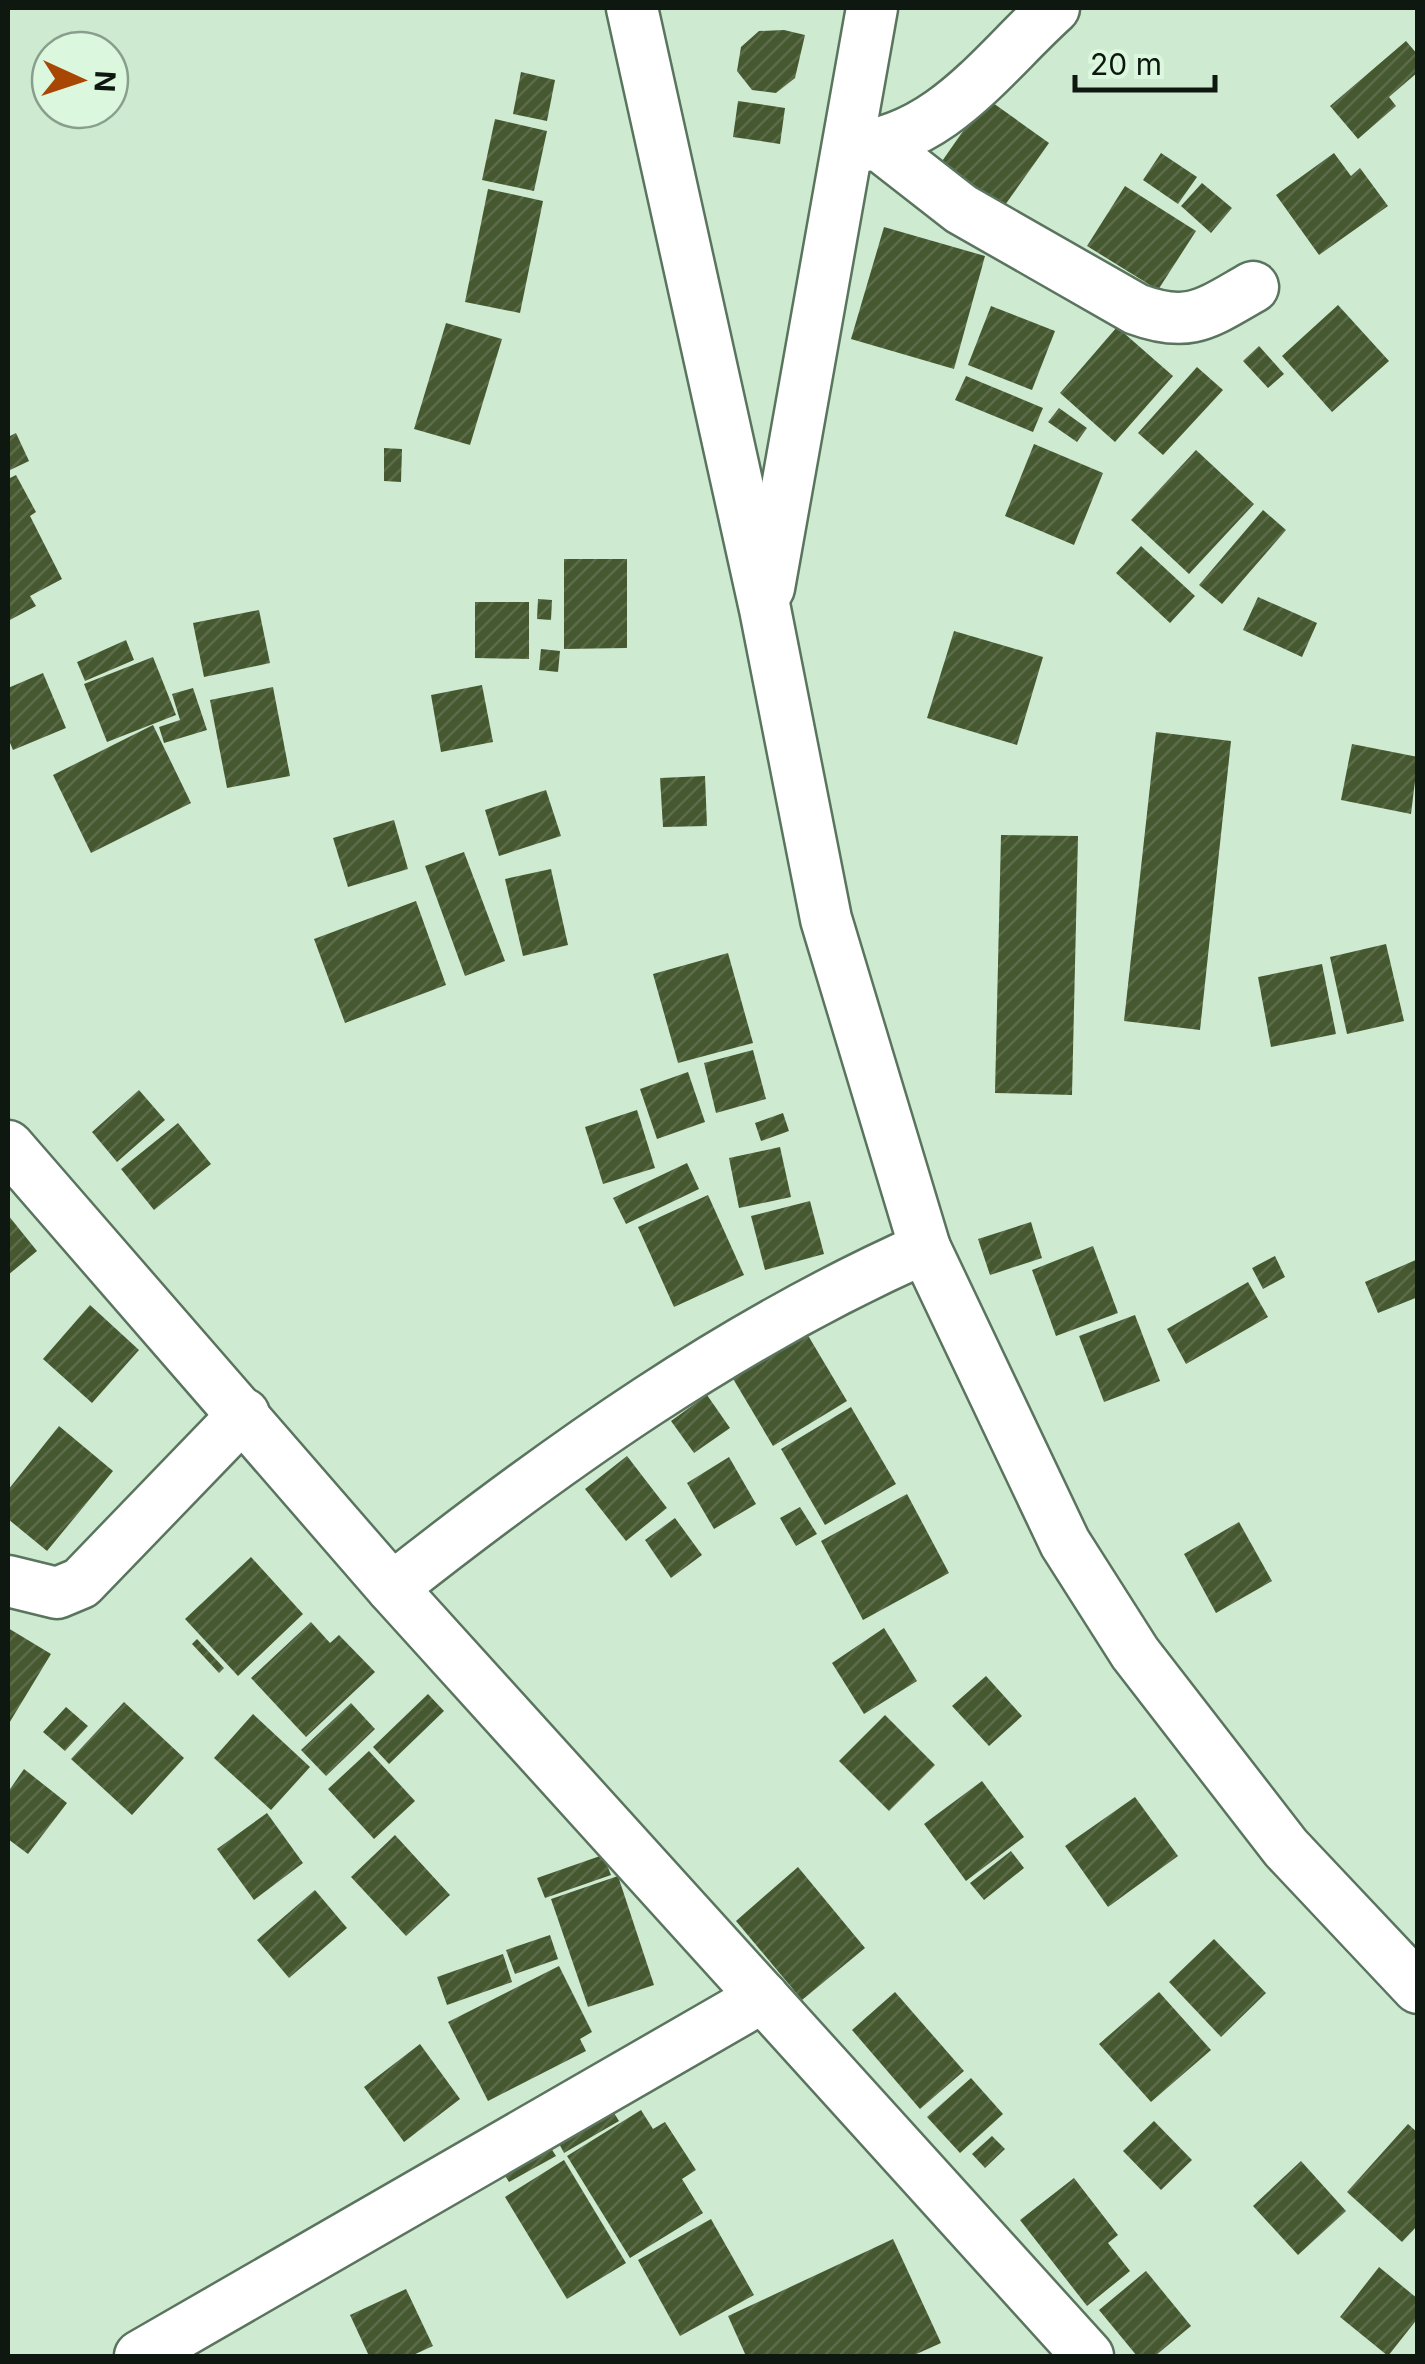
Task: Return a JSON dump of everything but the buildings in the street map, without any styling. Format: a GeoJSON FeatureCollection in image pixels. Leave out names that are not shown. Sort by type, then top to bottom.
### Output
{"type":"FeatureCollection","features":[{"type":"Feature","properties":{"kind":"street"},"geometry":{"type":"LineString","coordinates":[[632,8],[765,609],[826,919],[925,1248],[1064,1542],[1134,1653],[1286,1848],[1418,1988]]}},
{"type":"Feature","properties":{"kind":"street"},"geometry":{"type":"LineString","coordinates":[[765,609],[862,147],[872,8]]}},
{"type":"Feature","properties":{"kind":"street"},"geometry":{"type":"LineString","coordinates":[[862,147],[958,105],[1054,8]]}},
{"type":"Feature","properties":{"kind":"street"},"geometry":{"type":"LineString","coordinates":[[862,147],[961,209],[1136,308],[1165,320],[1197,319],[1254,287]]}},
{"type":"Feature","properties":{"kind":"street"},"geometry":{"type":"LineString","coordinates":[[8,1146],[392,1588],[1088,2356]]}},
{"type":"Feature","properties":{"kind":"street"},"geometry":{"type":"LineString","coordinates":[[392,1588],[493,1508],[627,1413],[861,1276],[925,1248]]}},
{"type":"Feature","properties":{"kind":"street"},"geometry":{"type":"LineString","coordinates":[[8,1581],[57,1593],[81,1583],[244,1414]]}},
{"type":"Feature","properties":{"kind":"street"},"geometry":{"type":"LineString","coordinates":[[140,2356],[763,1997]]}}]}
